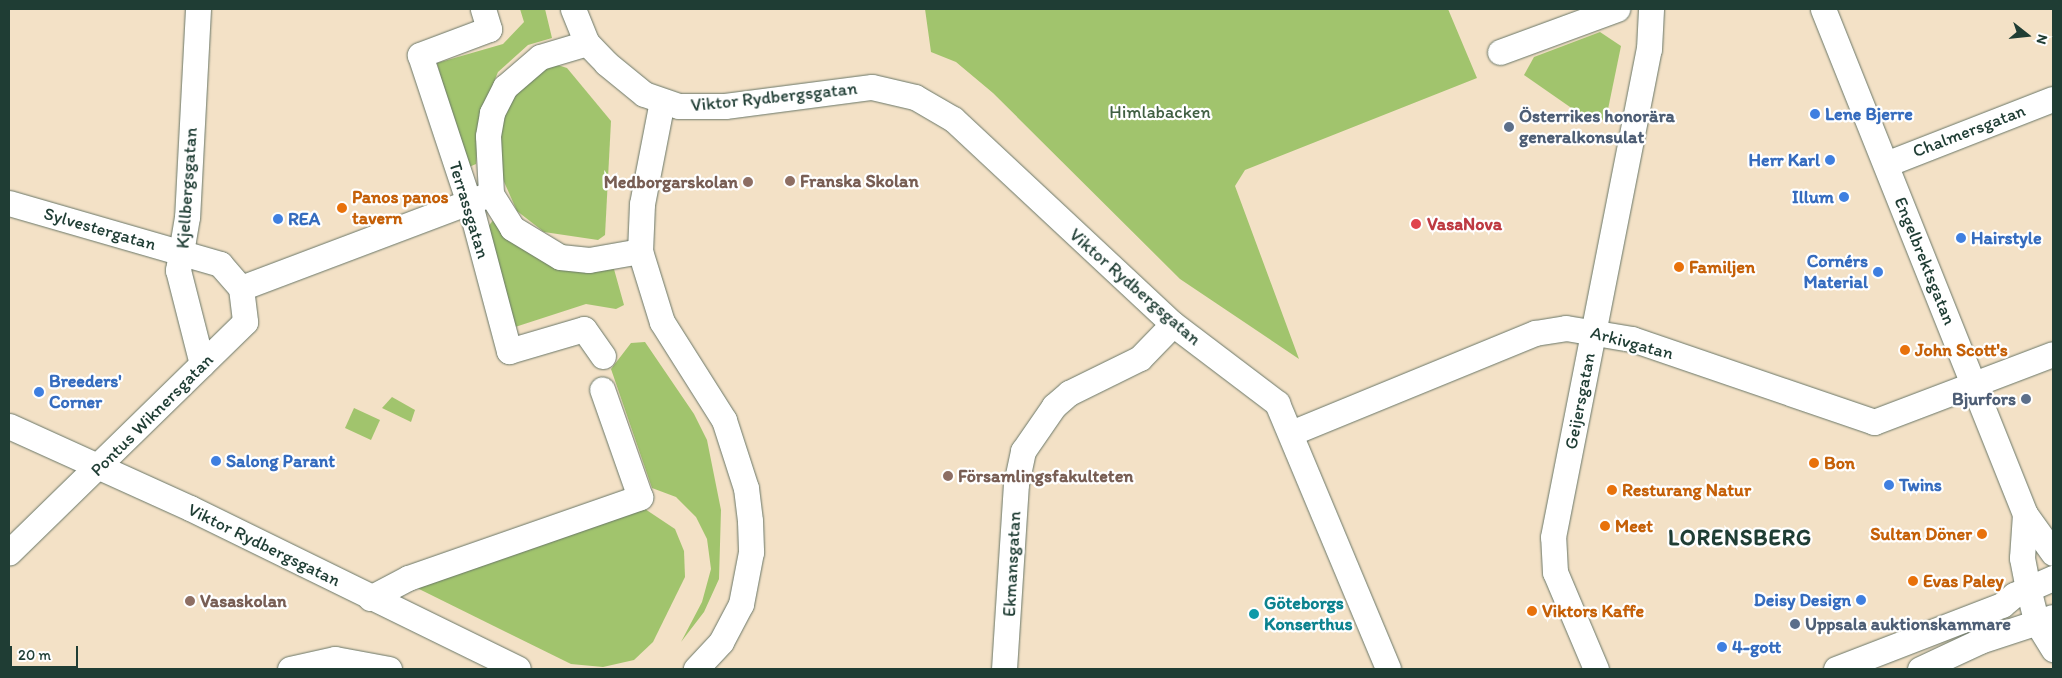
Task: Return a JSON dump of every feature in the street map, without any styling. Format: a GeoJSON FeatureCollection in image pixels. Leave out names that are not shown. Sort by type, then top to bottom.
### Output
{"type":"FeatureCollection","features":[{"type":"Feature","properties":{"kind":"street","name":"Kjellbergsgatan"},"geometry":{"type":"LineString","coordinates":[[198,9],[184,252],[178,270],[202,364]]}},
{"type":"Feature","properties":{"kind":"street","name":"Terrassgatan"},"geometry":{"type":"LineString","coordinates":[[483,9],[489,29],[420,55],[480,198],[509,350],[584,329],[603,356]]}},
{"type":"Feature","properties":{"kind":"street"},"geometry":{"type":"LineString","coordinates":[[573,9],[587,43],[630,84],[662,102],[642,204],[640,251],[662,322],[727,427],[746,488],[751,552],[741,604],[718,647],[696,669]]}},
{"type":"Feature","properties":{"kind":"street"},"geometry":{"type":"LineString","coordinates":[[1500,52],[1617,9]]}},
{"type":"Feature","properties":{"kind":"street","name":"Geijersgatan"},"geometry":{"type":"LineString","coordinates":[[1596,669],[1555,572],[1553,537],[1649,49],[1651,9]]}},
{"type":"Feature","properties":{"kind":"street","name":"Engelbrektsgatan"},"geometry":{"type":"LineString","coordinates":[[1823,9],[1976,385],[2025,514],[2053,552]]}},
{"type":"Feature","properties":{"kind":"street"},"geometry":{"type":"LineString","coordinates":[[480,198],[492,113],[505,87],[540,57],[587,43]]}},
{"type":"Feature","properties":{"kind":"street","name":"Viktor Rydbergsgatan"},"geometry":{"type":"LineString","coordinates":[[662,102],[678,106],[725,106],[872,87],[915,96],[953,119],[1173,324],[1277,403],[1291,432],[1374,640],[1388,669]]}},
{"type":"Feature","properties":{"kind":"street","name":"Chalmersgatan"},"geometry":{"type":"LineString","coordinates":[[1886,164],[2053,99]]}},
{"type":"Feature","properties":{"kind":"street"},"geometry":{"type":"LineString","coordinates":[[480,198],[512,228],[560,257],[589,260],[640,251]]}},
{"type":"Feature","properties":{"kind":"street"},"geometry":{"type":"LineString","coordinates":[[241,288],[480,198]]}},
{"type":"Feature","properties":{"kind":"street","name":"Sylvestergatan"},"geometry":{"type":"LineString","coordinates":[[9,203],[184,252],[220,264],[241,288]]}},
{"type":"Feature","properties":{"kind":"street","name":"Pontus Wiknersgatan"},"geometry":{"type":"LineString","coordinates":[[9,552],[102,466],[245,322],[241,288]]}},
{"type":"Feature","properties":{"kind":"street","name":"Ekmansgatan"},"geometry":{"type":"LineString","coordinates":[[1004,669],[1016,484],[1023,451],[1054,406],[1069,393],[1140,358],[1173,324]]}},
{"type":"Feature","properties":{"kind":"street","name":"Arkivgatan"},"geometry":{"type":"LineString","coordinates":[[1291,432],[1535,333],[1566,328],[1595,330],[1632,339],[1874,422],[1976,385],[2053,354]]}},
{"type":"Feature","properties":{"kind":"street"},"geometry":{"type":"LineString","coordinates":[[370,598],[408,578],[640,497],[602,389]]}},
{"type":"Feature","properties":{"kind":"street","name":"Viktor Rydbergsgatan"},"geometry":{"type":"LineString","coordinates":[[9,426],[102,466],[518,669]]}},
{"type":"Feature","properties":{"kind":"street","name":"Engelbrektsgatan"},"geometry":{"type":"LineString","coordinates":[[2025,514],[2022,558],[2028,588],[2045,620],[2053,649]]}},
{"type":"Feature","properties":{"kind":"street"},"geometry":{"type":"LineString","coordinates":[[1836,669],[2002,605],[2028,588],[2053,578]]}},
{"type":"Feature","properties":{"kind":"street"},"geometry":{"type":"LineString","coordinates":[[1920,669],[1980,641],[2045,620]]}},
{"type":"Feature","properties":{"kind":"street","name":"Viktor Rydbergsgatan"},"geometry":{"type":"LineString","coordinates":[[1374,640],[1381,669]]}},
{"type":"Feature","properties":{"kind":"street"},"geometry":{"type":"LineString","coordinates":[[290,669],[336,659],[389,669]]}},
{"type":"Feature","properties":{"kind":"green space"},"geometry":{"type":"Polygon","coordinates":[[[520,9],[545,9],[552,38],[528,45],[498,72],[480,116],[476,164],[469,167],[464,164],[437,63],[503,44],[524,22],[520,9]]]}},
{"type":"Feature","properties":{"kind":"green space","name":"Himlabacken"},"geometry":{"type":"Polygon","coordinates":[[[925,9],[1448,9],[1477,78],[1245,170],[1235,186],[1299,359],[1180,279],[993,93],[956,62],[931,52],[925,9]]]}},
{"type":"Feature","properties":{"kind":"green space"},"geometry":{"type":"Polygon","coordinates":[[[1600,32],[1621,46],[1606,119],[1593,123],[1524,75],[1534,57],[1600,32]]]}},
{"type":"Feature","properties":{"kind":"green space"},"geometry":{"type":"Polygon","coordinates":[[[551,63],[567,68],[611,121],[605,235],[598,240],[544,232],[517,211],[501,175],[499,132],[513,89],[551,63]]]}},
{"type":"Feature","properties":{"kind":"green space"},"geometry":{"type":"Polygon","coordinates":[[[494,219],[612,262],[624,305],[616,309],[586,304],[512,328],[484,232],[494,219]]]}},
{"type":"Feature","properties":{"kind":"green space"},"geometry":{"type":"Polygon","coordinates":[[[645,342],[694,414],[707,440],[721,510],[719,579],[704,612],[681,642],[702,602],[711,569],[707,539],[696,517],[676,497],[652,488],[611,369],[631,343],[645,342]]]}},
{"type":"Feature","properties":{"kind":"green space"},"geometry":{"type":"Polygon","coordinates":[[[392,397],[415,410],[411,422],[382,408],[392,397]]]}},
{"type":"Feature","properties":{"kind":"green space"},"geometry":{"type":"Polygon","coordinates":[[[354,408],[380,420],[371,440],[345,428],[354,408]]]}},
{"type":"Feature","properties":{"kind":"green space"},"geometry":{"type":"Polygon","coordinates":[[[645,509],[675,529],[684,551],[685,577],[653,642],[634,660],[603,667],[571,664],[415,587],[416,581],[645,509]]]}},
{"type":"Feature","properties":{"kind":"place","name":"Lene Bjerre"},"geometry":{"type":"Point","coordinates":[1815,114]}},
{"type":"Feature","properties":{"kind":"place","name":"Österrikes honorära generalkonsulat"},"geometry":{"type":"Point","coordinates":[1509,127]}},
{"type":"Feature","properties":{"kind":"place","name":"Herr Karl"},"geometry":{"type":"Point","coordinates":[1830,160]}},
{"type":"Feature","properties":{"kind":"place","name":"Franska Skolan"},"geometry":{"type":"Point","coordinates":[790,181]}},
{"type":"Feature","properties":{"kind":"place","name":"Medborgarskolan"},"geometry":{"type":"Point","coordinates":[748,182]}},
{"type":"Feature","properties":{"kind":"place","name":"Illum"},"geometry":{"type":"Point","coordinates":[1844,197]}},
{"type":"Feature","properties":{"kind":"place","name":"Panos panos tavern"},"geometry":{"type":"Point","coordinates":[342,208]}},
{"type":"Feature","properties":{"kind":"place","name":"REA"},"geometry":{"type":"Point","coordinates":[278,219]}},
{"type":"Feature","properties":{"kind":"place","name":"VasaNova"},"geometry":{"type":"Point","coordinates":[1416,224]}},
{"type":"Feature","properties":{"kind":"place","name":"Hairstyle"},"geometry":{"type":"Point","coordinates":[1961,238]}},
{"type":"Feature","properties":{"kind":"place","name":"Familjen"},"geometry":{"type":"Point","coordinates":[1679,267]}},
{"type":"Feature","properties":{"kind":"place","name":"Cornérs Material"},"geometry":{"type":"Point","coordinates":[1878,272]}},
{"type":"Feature","properties":{"kind":"place","name":"John Scott's"},"geometry":{"type":"Point","coordinates":[1905,350]}},
{"type":"Feature","properties":{"kind":"place","name":"Breeders' Corner"},"geometry":{"type":"Point","coordinates":[39,392]}},
{"type":"Feature","properties":{"kind":"place","name":"Bjurfors"},"geometry":{"type":"Point","coordinates":[2026,399]}},
{"type":"Feature","properties":{"kind":"place","name":"Salong Parant"},"geometry":{"type":"Point","coordinates":[216,461]}},
{"type":"Feature","properties":{"kind":"place","name":"Bon"},"geometry":{"type":"Point","coordinates":[1814,463]}},
{"type":"Feature","properties":{"kind":"place","name":"Församlingsfakulteten"},"geometry":{"type":"Point","coordinates":[948,476]}},
{"type":"Feature","properties":{"kind":"place","name":"Twins"},"geometry":{"type":"Point","coordinates":[1889,485]}},
{"type":"Feature","properties":{"kind":"place","name":"Resturang Natur"},"geometry":{"type":"Point","coordinates":[1612,490]}},
{"type":"Feature","properties":{"kind":"place","name":"Meet"},"geometry":{"type":"Point","coordinates":[1605,526]}},
{"type":"Feature","properties":{"kind":"place","name":"Sultan Döner"},"geometry":{"type":"Point","coordinates":[1982,534]}},
{"type":"Feature","properties":{"kind":"place","name":"Evas Paley"},"geometry":{"type":"Point","coordinates":[1913,581]}},
{"type":"Feature","properties":{"kind":"place","name":"Deisy Design"},"geometry":{"type":"Point","coordinates":[1861,600]}},
{"type":"Feature","properties":{"kind":"place","name":"Vasaskolan"},"geometry":{"type":"Point","coordinates":[190,601]}},
{"type":"Feature","properties":{"kind":"place","name":"Viktors Kaffe"},"geometry":{"type":"Point","coordinates":[1532,611]}},
{"type":"Feature","properties":{"kind":"place","name":"Göteborgs Konserthus"},"geometry":{"type":"Point","coordinates":[1254,614]}},
{"type":"Feature","properties":{"kind":"place","name":"Uppsala auktionskammare"},"geometry":{"type":"Point","coordinates":[1795,624]}},
{"type":"Feature","properties":{"kind":"place","name":"4-gott"},"geometry":{"type":"Point","coordinates":[1722,647]}},
{"type":"Feature","properties":{"kind":"district","name":"LORENSBERG"},"geometry":{"type":"Point","coordinates":[1740,538]}}]}
